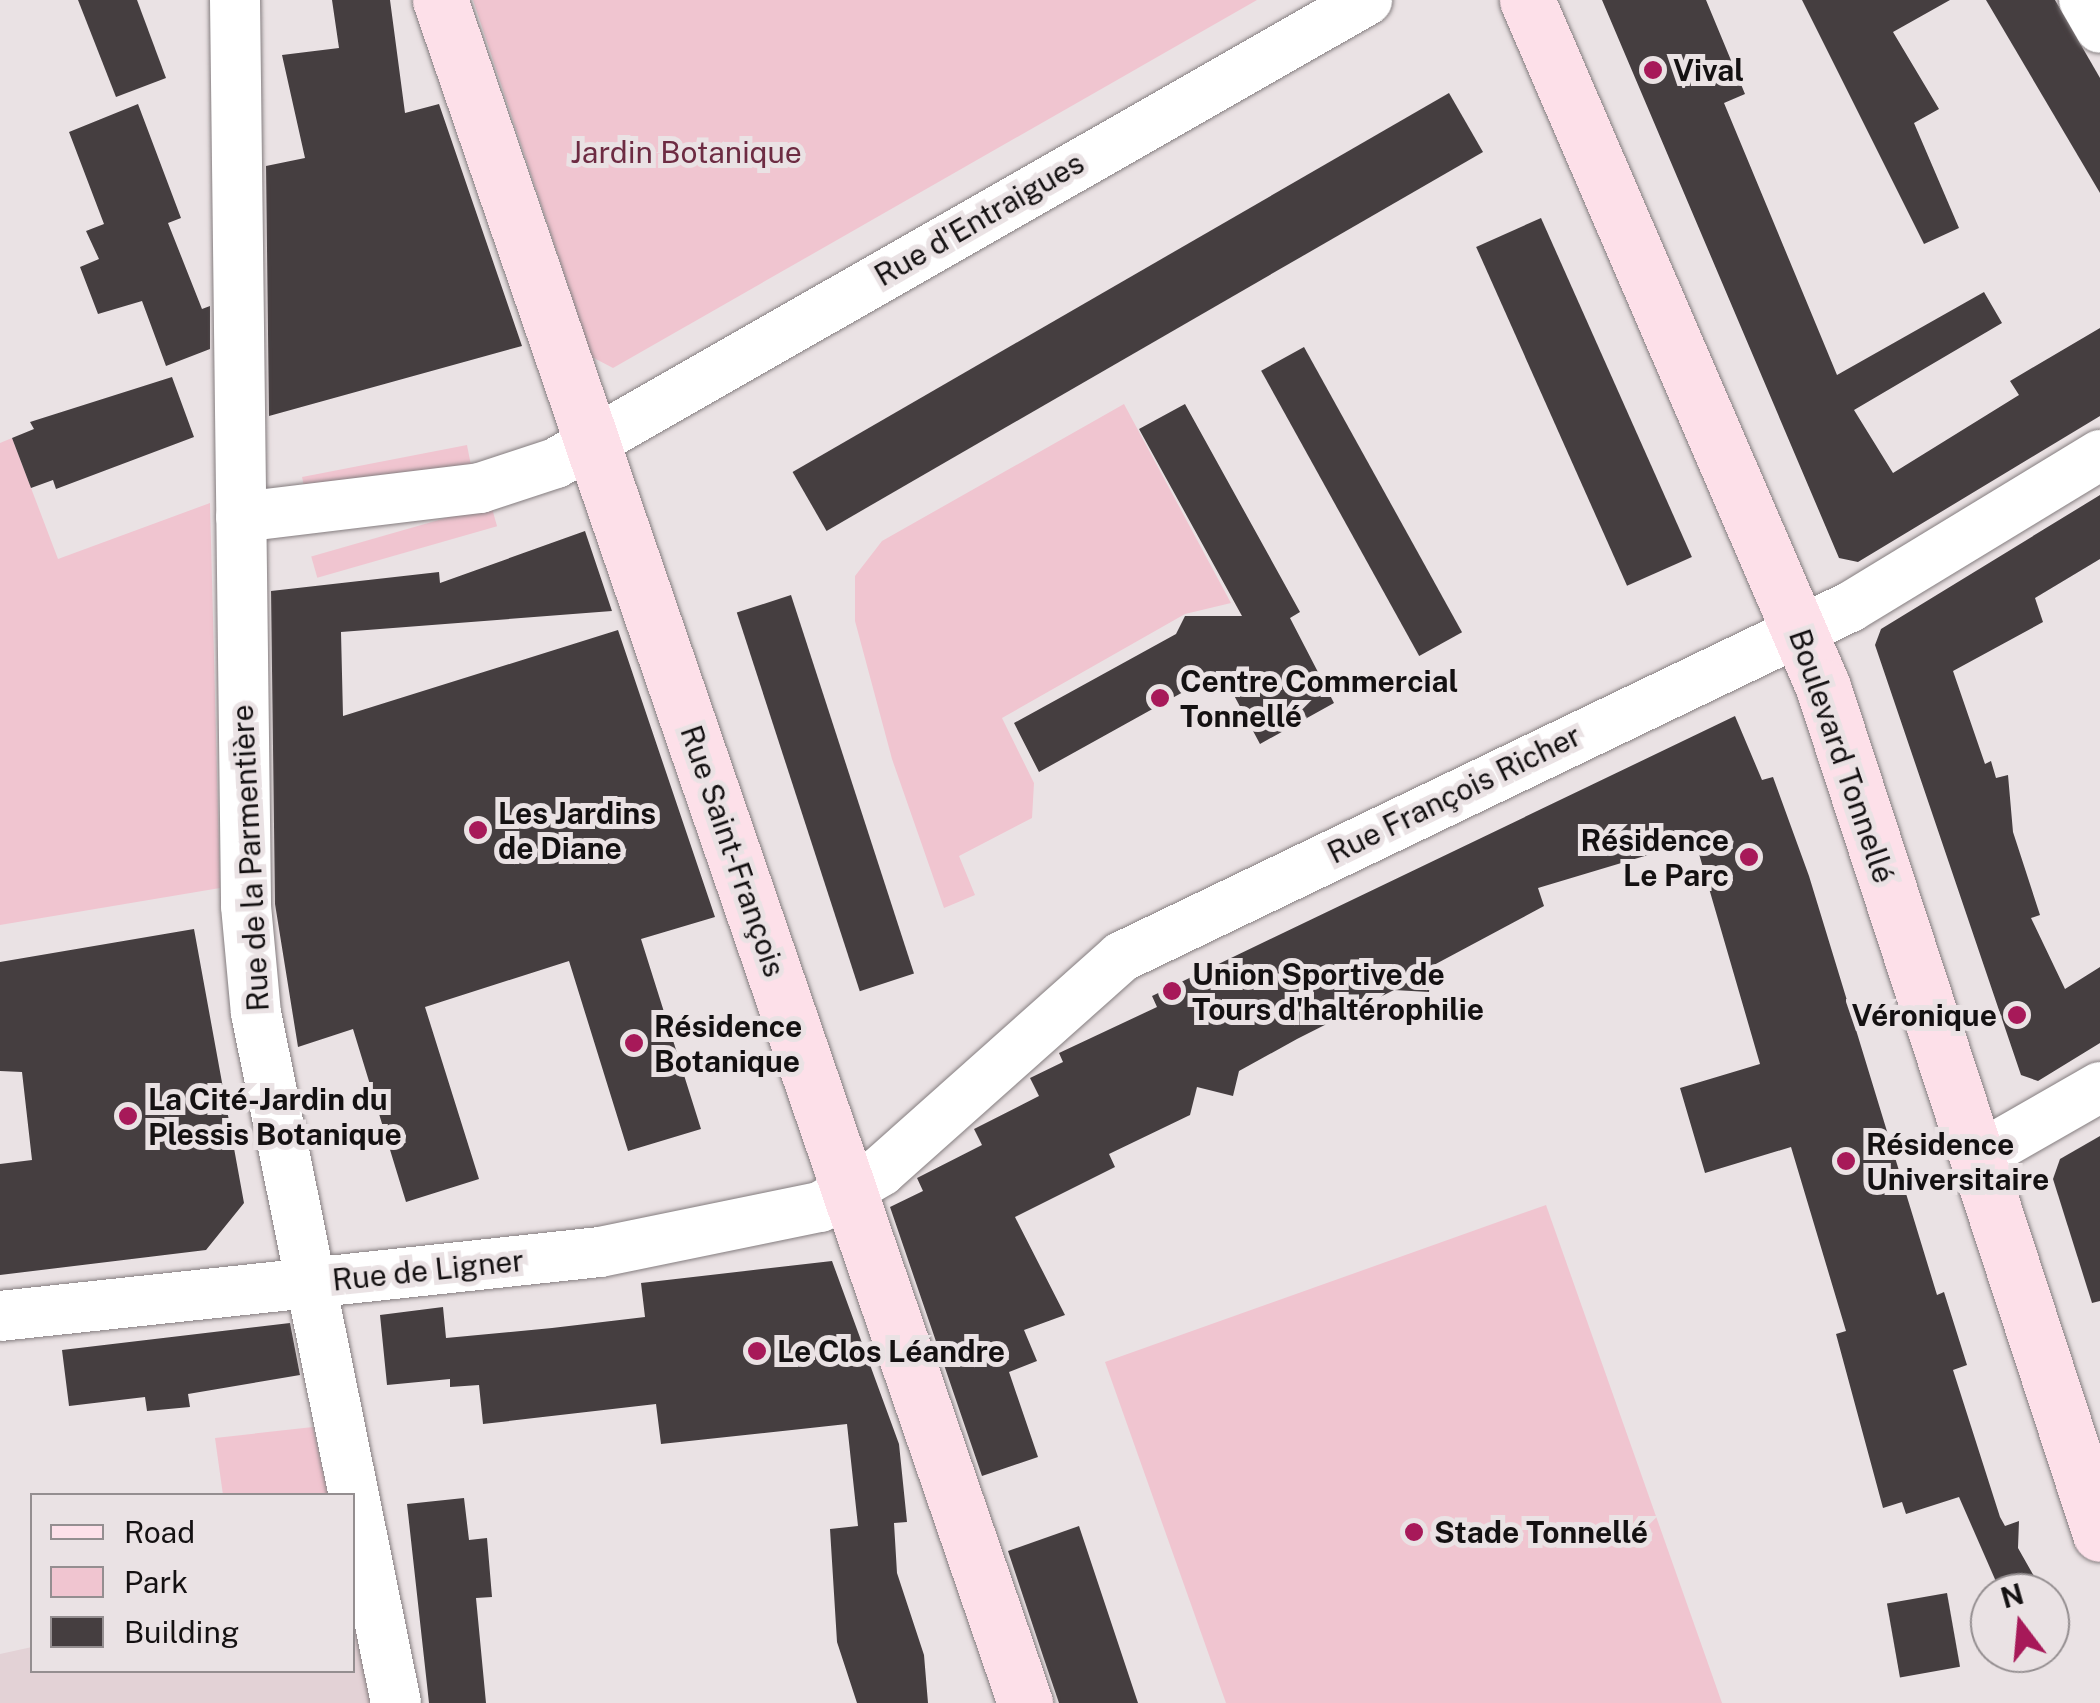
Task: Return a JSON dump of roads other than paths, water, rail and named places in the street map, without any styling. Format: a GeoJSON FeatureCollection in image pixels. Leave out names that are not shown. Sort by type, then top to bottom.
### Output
{"type":"FeatureCollection","features":[{"type":"Feature","properties":{"kind":"street","name":"Rue de la Parmentière"},"geometry":{"type":"LineString","coordinates":[[235,0],[246,906],[256,1013],[354,1493]]}},
{"type":"Feature","properties":{"kind":"street","name":"Rue Saint-François"},"geometry":{"type":"LineString","coordinates":[[440,0],[1025,1703]]}},
{"type":"Feature","properties":{"kind":"street","name":"Rue d'Entraigues"},"geometry":{"type":"LineString","coordinates":[[241,517],[480,488],[556,463],[1368,0]]}},
{"type":"Feature","properties":{"kind":"street","name":"Boulevard Tonnellé"},"geometry":{"type":"LineString","coordinates":[[1527,0],[1800,630],[2100,1534]]}},
{"type":"Feature","properties":{"kind":"street"},"geometry":{"type":"LineString","coordinates":[[2084,0],[2100,28]]}},
{"type":"Feature","properties":{"kind":"street","name":"Rue François Richer"},"geometry":{"type":"LineString","coordinates":[[850,1195],[1147,943],[1800,630],[2100,455]]}},
{"type":"Feature","properties":{"kind":"street"},"geometry":{"type":"LineString","coordinates":[[1978,1157],[2100,1087]]}},
{"type":"Feature","properties":{"kind":"street","name":"Rue de Ligner"},"geometry":{"type":"LineString","coordinates":[[0,1316],[699,1237],[850,1195]]}},
{"type":"Feature","properties":{"kind":"street","name":"Rue de la Parmentière"},"geometry":{"type":"LineString","coordinates":[[355,1498],[396,1703]]}},
{"type":"Feature","properties":{"kind":"place","name":"Vival"},"geometry":{"type":"Point","coordinates":[1653,70]}},
{"type":"Feature","properties":{"kind":"place","name":"Centre Commercial Tonnellé"},"geometry":{"type":"Point","coordinates":[1160,698]}},
{"type":"Feature","properties":{"kind":"place","name":"Les Jardins de Diane"},"geometry":{"type":"Point","coordinates":[478,830]}},
{"type":"Feature","properties":{"kind":"place","name":"Résidence Le Parc"},"geometry":{"type":"Point","coordinates":[1749,857]}},
{"type":"Feature","properties":{"kind":"place","name":"Union Sportive de Tours d'haltérophilie"},"geometry":{"type":"Point","coordinates":[1172,991]}},
{"type":"Feature","properties":{"kind":"place","name":"Véronique"},"geometry":{"type":"Point","coordinates":[2017,1015]}},
{"type":"Feature","properties":{"kind":"place","name":"Résidence Botanique"},"geometry":{"type":"Point","coordinates":[634,1043]}},
{"type":"Feature","properties":{"kind":"place","name":"La Cité-Jardin du Plessis Botanique"},"geometry":{"type":"Point","coordinates":[128,1116]}},
{"type":"Feature","properties":{"kind":"place","name":"Résidence Universitaire"},"geometry":{"type":"Point","coordinates":[1846,1161]}},
{"type":"Feature","properties":{"kind":"place","name":"Le Clos Léandre"},"geometry":{"type":"Point","coordinates":[757,1351]}},
{"type":"Feature","properties":{"kind":"place","name":"Stade Tonnellé"},"geometry":{"type":"Point","coordinates":[1414,1532]}},
{"type":"Feature","properties":{"kind":"park label","name":"Jardin Botanique"},"geometry":{"type":"Point","coordinates":[686,152]}}]}
